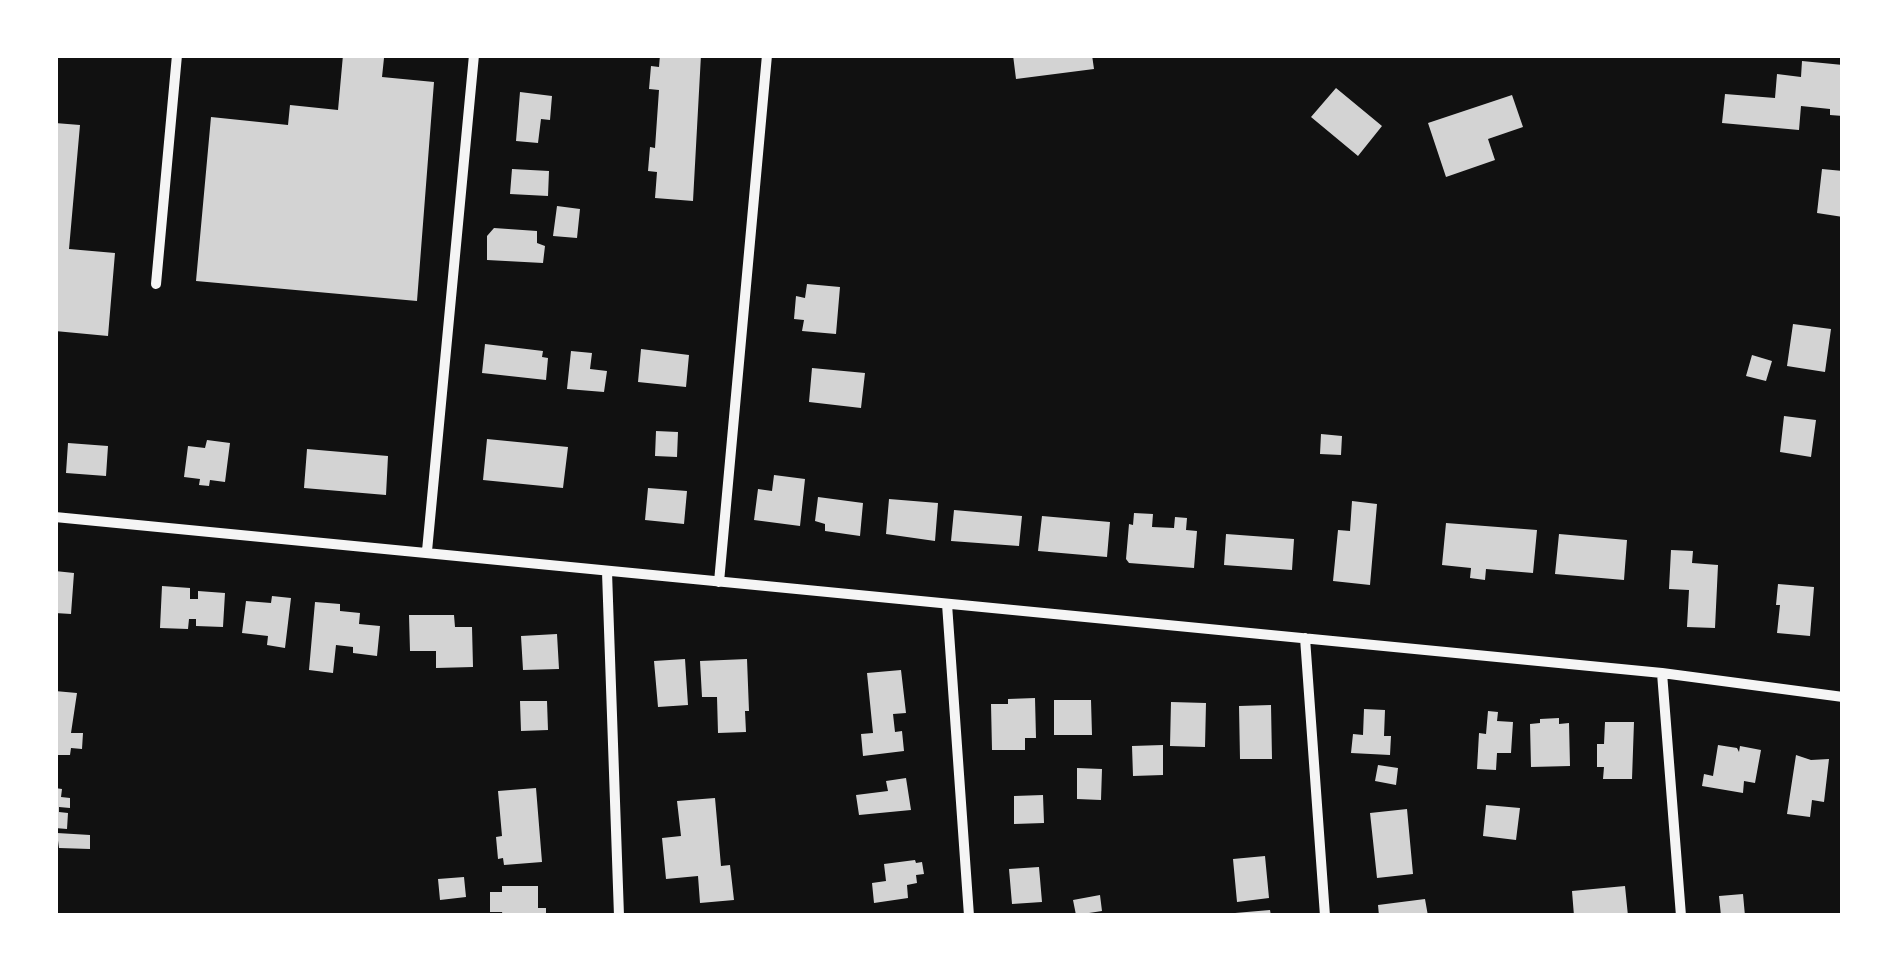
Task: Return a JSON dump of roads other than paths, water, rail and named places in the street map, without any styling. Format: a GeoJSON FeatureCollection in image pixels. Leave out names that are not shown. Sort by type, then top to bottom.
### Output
{"type":"FeatureCollection","features":[{"type":"Feature","properties":{"kind":"street"},"geometry":{"type":"LineString","coordinates":[[156,284],[177,55]]}},
{"type":"Feature","properties":{"kind":"street"},"geometry":{"type":"LineString","coordinates":[[427,551],[474,55]]}},
{"type":"Feature","properties":{"kind":"street"},"geometry":{"type":"LineString","coordinates":[[719,582],[768,55]]}},
{"type":"Feature","properties":{"kind":"street"},"geometry":{"type":"LineString","coordinates":[[55,517],[1662,673],[1842,697],[1843,682]]}},
{"type":"Feature","properties":{"kind":"street"},"geometry":{"type":"LineString","coordinates":[[606,572],[618,916]]}},
{"type":"Feature","properties":{"kind":"street"},"geometry":{"type":"LineString","coordinates":[[947,604],[969,916]]}},
{"type":"Feature","properties":{"kind":"street"},"geometry":{"type":"LineString","coordinates":[[1305,638],[1325,916]]}},
{"type":"Feature","properties":{"kind":"street"},"geometry":{"type":"LineString","coordinates":[[1662,673],[1681,916]]}}]}
